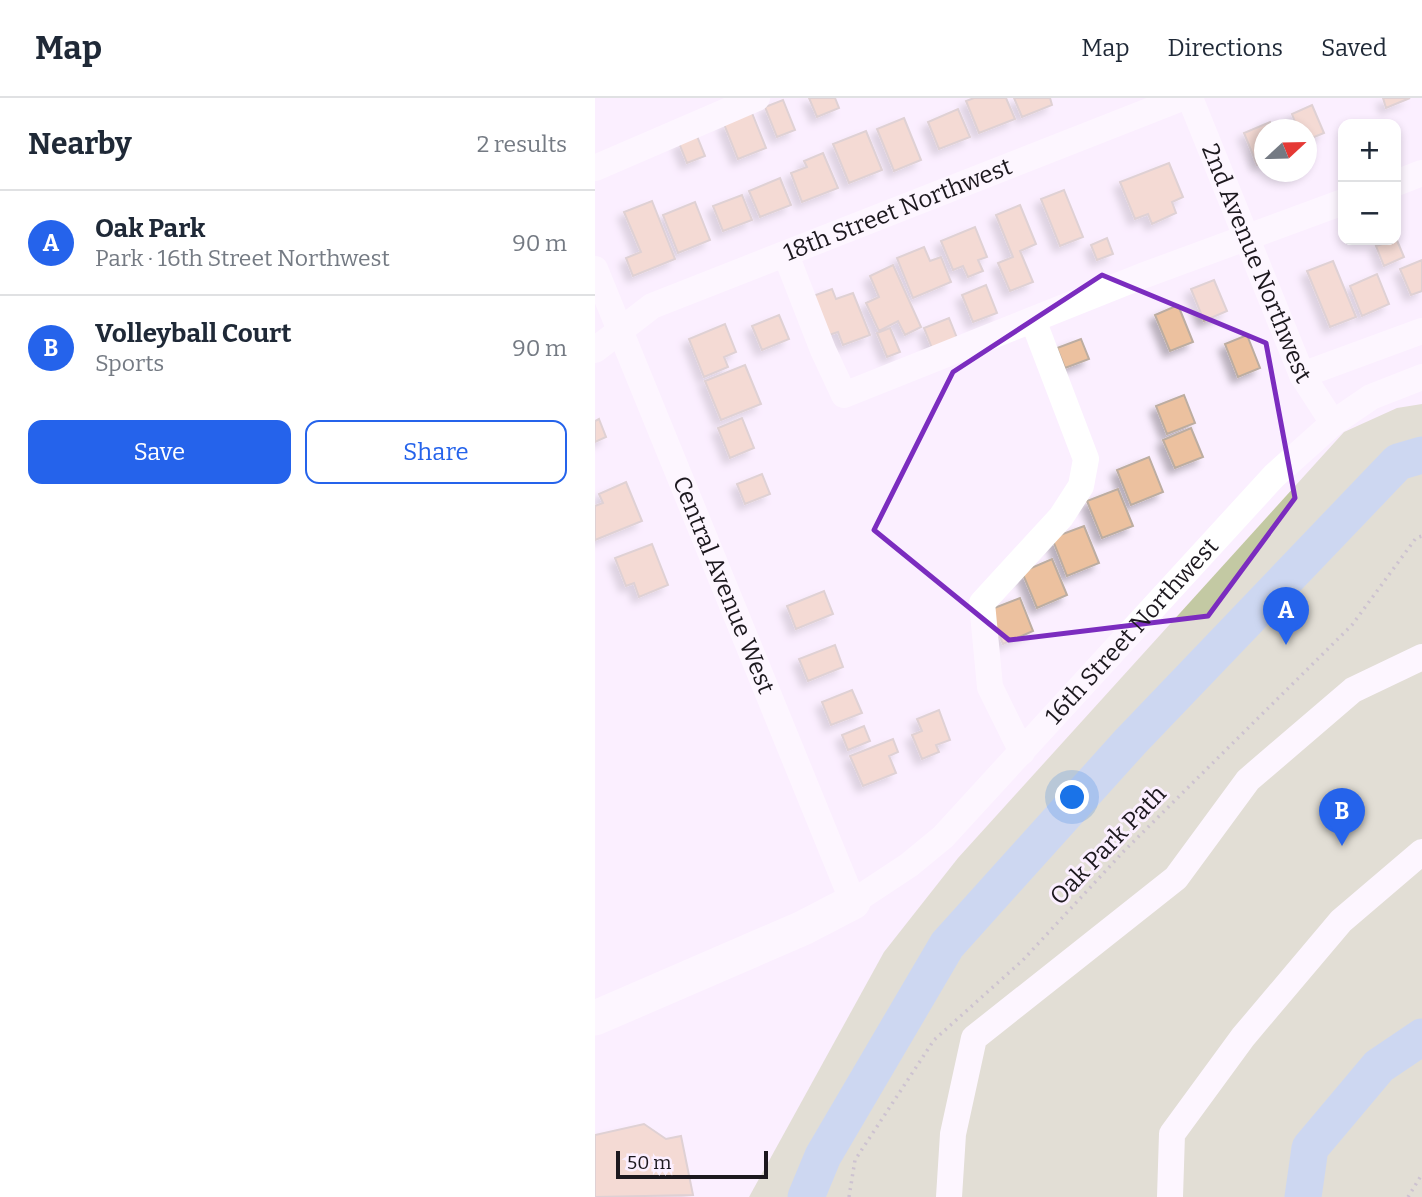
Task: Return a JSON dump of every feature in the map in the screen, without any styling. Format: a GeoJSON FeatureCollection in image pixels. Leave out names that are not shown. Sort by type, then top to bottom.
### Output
{"type":"FeatureCollection","features":[{"type":"Feature","properties":{"kind":"main road"},"geometry":{"type":"LineString","coordinates":[[595,1018],[803,929],[853,902]]}},
{"type":"Feature","properties":{"kind":"street"},"geometry":{"type":"LineString","coordinates":[[595,168],[757,98]]}},
{"type":"Feature","properties":{"kind":"street","name":"18th Street Northwest"},"geometry":{"type":"LineString","coordinates":[[595,350],[621,333],[652,306],[786,256],[1182,98]]}},
{"type":"Feature","properties":{"kind":"street","name":"2nd Avenue Northwest"},"geometry":{"type":"LineString","coordinates":[[1190,98],[1302,375],[1333,424]]}},
{"type":"Feature","properties":{"kind":"street"},"geometry":{"type":"LineString","coordinates":[[1399,182],[1422,173]]}},
{"type":"Feature","properties":{"kind":"street"},"geometry":{"type":"LineString","coordinates":[[786,256],[823,350],[845,395],[1246,237],[1338,204]]}},
{"type":"Feature","properties":{"kind":"street","name":"Central Avenue West"},"geometry":{"type":"LineString","coordinates":[[595,270],[853,902]]}},
{"type":"Feature","properties":{"kind":"street"},"geometry":{"type":"LineString","coordinates":[[1022,752],[991,687],[982,603],[1061,517],[1081,486],[1086,459],[1033,320]]}},
{"type":"Feature","properties":{"kind":"street"},"geometry":{"type":"LineString","coordinates":[[1302,375],[1422,331]]}},
{"type":"Feature","properties":{"kind":"street","name":"16th Street Northwest"},"geometry":{"type":"LineString","coordinates":[[853,902],[909,865],[943,837],[1273,476],[1333,424],[1371,397],[1422,377]]}},
{"type":"Feature","properties":{"kind":"street"},"geometry":{"type":"LineString","coordinates":[[949,1197],[953,1134],[974,1038],[1176,878],[1248,780],[1353,690],[1422,657]]}},
{"type":"Feature","properties":{"kind":"street"},"geometry":{"type":"LineString","coordinates":[[1170,1197],[1173,1134],[1243,1037],[1341,921],[1422,852]]}},
{"type":"Feature","properties":{"kind":"path","name":"Oak Park Path"},"geometry":{"type":"LineString","coordinates":[[849,1197],[855,1160],[934,1040],[1023,960],[1123,851],[1352,625],[1416,538],[1422,536]]}},
{"type":"Feature","properties":{"kind":"path"},"geometry":{"type":"LineString","coordinates":[[1408,1197],[1422,1174]]}},
{"type":"Feature","properties":{"kind":"highlighted area"},"geometry":{"type":"Polygon","coordinates":[[[1102,275],[1266,343],[1295,498],[1208,616],[1009,640],[874,530],[953,372],[1102,275]]]}},
{"type":"Feature","properties":{"kind":"green space"},"geometry":{"type":"Polygon","coordinates":[[[1422,404],[1422,1197],[749,1197],[884,952],[958,858],[1344,432],[1397,408],[1422,404]]]}},
{"type":"Feature","properties":{"kind":"building"},"geometry":{"type":"Polygon","coordinates":[[[809,98],[835,98],[839,108],[817,117],[809,98]]]}},
{"type":"Feature","properties":{"kind":"building"},"geometry":{"type":"Polygon","coordinates":[[[974,98],[1006,98],[1015,119],[979,133],[966,101],[974,98]]]}},
{"type":"Feature","properties":{"kind":"building"},"geometry":{"type":"Polygon","coordinates":[[[1014,98],[1050,98],[1052,105],[1022,117],[1014,98]]]}},
{"type":"Feature","properties":{"kind":"building"},"geometry":{"type":"Polygon","coordinates":[[[1383,98],[1410,98],[1386,108],[1383,98]]]}},
{"type":"Feature","properties":{"kind":"building"},"geometry":{"type":"Polygon","coordinates":[[[783,100],[795,130],[777,137],[765,107],[783,100]]]}},
{"type":"Feature","properties":{"kind":"building"},"geometry":{"type":"Polygon","coordinates":[[[1312,105],[1324,133],[1317,136],[1317,119],[1294,119],[1292,114],[1312,105]]]}},
{"type":"Feature","properties":{"kind":"building"},"geometry":{"type":"Polygon","coordinates":[[[958,109],[970,137],[939,149],[928,122],[958,109]]]}},
{"type":"Feature","properties":{"kind":"building"},"geometry":{"type":"Polygon","coordinates":[[[752,113],[766,148],[738,159],[724,124],[752,113]]]}},
{"type":"Feature","properties":{"kind":"building"},"geometry":{"type":"Polygon","coordinates":[[[904,118],[921,160],[894,171],[877,129],[904,118]]]}},
{"type":"Feature","properties":{"kind":"building"},"geometry":{"type":"Polygon","coordinates":[[[1254,129],[1254,158],[1244,133],[1254,129]]]}},
{"type":"Feature","properties":{"kind":"building"},"geometry":{"type":"Polygon","coordinates":[[[866,131],[882,170],[849,183],[833,144],[866,131]]]}},
{"type":"Feature","properties":{"kind":"building"},"geometry":{"type":"Polygon","coordinates":[[[697,136],[705,156],[687,163],[679,143],[697,136]]]}},
{"type":"Feature","properties":{"kind":"building"},"geometry":{"type":"Polygon","coordinates":[[[823,153],[838,188],[802,202],[791,173],[807,167],[804,161],[823,153]]]}},
{"type":"Feature","properties":{"kind":"building"},"geometry":{"type":"Polygon","coordinates":[[[1169,163],[1183,197],[1172,202],[1176,213],[1152,224],[1148,214],[1135,219],[1120,182],[1169,163]]]}},
{"type":"Feature","properties":{"kind":"building"},"geometry":{"type":"Polygon","coordinates":[[[780,178],[791,205],[760,217],[749,191],[780,178]]]}},
{"type":"Feature","properties":{"kind":"building"},"geometry":{"type":"Polygon","coordinates":[[[1064,190],[1083,237],[1060,246],[1041,199],[1064,190]]]}},
{"type":"Feature","properties":{"kind":"building"},"geometry":{"type":"Polygon","coordinates":[[[742,195],[752,220],[723,231],[713,206],[742,195]]]}},
{"type":"Feature","properties":{"kind":"building"},"geometry":{"type":"Polygon","coordinates":[[[652,201],[675,259],[633,276],[626,258],[641,252],[624,212],[652,201]]]}},
{"type":"Feature","properties":{"kind":"building"},"geometry":{"type":"Polygon","coordinates":[[[695,202],[710,240],[678,253],[663,215],[695,202]]]}},
{"type":"Feature","properties":{"kind":"building"},"geometry":{"type":"Polygon","coordinates":[[[1020,205],[1036,244],[1020,251],[1033,282],[1010,291],[998,263],[1013,257],[996,215],[1020,205]]]}},
{"type":"Feature","properties":{"kind":"building"},"geometry":{"type":"Polygon","coordinates":[[[975,227],[987,257],[978,260],[983,271],[968,277],[963,266],[953,270],[941,241],[975,227]]]}},
{"type":"Feature","properties":{"kind":"building"},"geometry":{"type":"Polygon","coordinates":[[[1107,238],[1113,254],[1097,260],[1091,245],[1107,238]]]}},
{"type":"Feature","properties":{"kind":"building"},"geometry":{"type":"Polygon","coordinates":[[[1399,245],[1404,257],[1384,266],[1376,246],[1399,245]]]}},
{"type":"Feature","properties":{"kind":"building"},"geometry":{"type":"Polygon","coordinates":[[[924,247],[930,261],[941,257],[951,282],[913,298],[897,258],[924,247]]]}},
{"type":"Feature","properties":{"kind":"building"},"geometry":{"type":"Polygon","coordinates":[[[1422,260],[1422,291],[1411,295],[1400,269],[1422,260]]]}},
{"type":"Feature","properties":{"kind":"building"},"geometry":{"type":"Polygon","coordinates":[[[1333,261],[1356,317],[1330,327],[1307,271],[1333,261]]]}},
{"type":"Feature","properties":{"kind":"building"},"geometry":{"type":"Polygon","coordinates":[[[893,265],[921,327],[905,335],[898,321],[879,331],[866,303],[879,297],[870,276],[893,265]]]}},
{"type":"Feature","properties":{"kind":"building"},"geometry":{"type":"Polygon","coordinates":[[[1377,274],[1389,304],[1362,316],[1350,286],[1377,274]]]}},
{"type":"Feature","properties":{"kind":"building"},"geometry":{"type":"Polygon","coordinates":[[[1214,280],[1227,311],[1204,321],[1191,289],[1214,280]]]}},
{"type":"Feature","properties":{"kind":"building"},"geometry":{"type":"Polygon","coordinates":[[[986,285],[997,313],[973,322],[962,295],[986,285]]]}},
{"type":"Feature","properties":{"kind":"building"},"geometry":{"type":"Polygon","coordinates":[[[832,289],[836,299],[853,293],[870,335],[843,345],[838,332],[829,335],[813,296],[832,289]]]}},
{"type":"Feature","properties":{"kind":"building"},"geometry":{"type":"Polygon","coordinates":[[[1178,305],[1193,342],[1170,351],[1155,315],[1178,305]]]}},
{"type":"Feature","properties":{"kind":"building"},"geometry":{"type":"Polygon","coordinates":[[[779,315],[789,339],[762,350],[752,326],[779,315]]]}},
{"type":"Feature","properties":{"kind":"building"},"geometry":{"type":"Polygon","coordinates":[[[949,318],[959,343],[934,353],[924,328],[949,318]]]}},
{"type":"Feature","properties":{"kind":"building"},"geometry":{"type":"Polygon","coordinates":[[[725,324],[736,352],[724,357],[728,367],[704,377],[689,339],[725,324]]]}},
{"type":"Feature","properties":{"kind":"building"},"geometry":{"type":"Polygon","coordinates":[[[890,328],[900,352],[887,357],[877,333],[890,328]]]}},
{"type":"Feature","properties":{"kind":"building"},"geometry":{"type":"Polygon","coordinates":[[[1247,335],[1260,368],[1238,377],[1225,344],[1247,335]]]}},
{"type":"Feature","properties":{"kind":"building"},"geometry":{"type":"Polygon","coordinates":[[[1081,339],[1089,359],[1065,368],[1057,348],[1081,339]]]}},
{"type":"Feature","properties":{"kind":"building"},"geometry":{"type":"Polygon","coordinates":[[[745,365],[761,404],[721,420],[705,381],[745,365]]]}},
{"type":"Feature","properties":{"kind":"building"},"geometry":{"type":"Polygon","coordinates":[[[1184,395],[1195,423],[1167,434],[1156,406],[1184,395]]]}},
{"type":"Feature","properties":{"kind":"building"},"geometry":{"type":"Polygon","coordinates":[[[742,418],[754,448],[730,458],[718,428],[742,418]]]}},
{"type":"Feature","properties":{"kind":"building"},"geometry":{"type":"Polygon","coordinates":[[[599,419],[606,437],[595,442],[595,421],[599,419]]]}},
{"type":"Feature","properties":{"kind":"building"},"geometry":{"type":"Polygon","coordinates":[[[1191,428],[1203,457],[1175,468],[1163,440],[1191,428]]]}},
{"type":"Feature","properties":{"kind":"building"},"geometry":{"type":"Polygon","coordinates":[[[1149,457],[1163,492],[1131,505],[1117,470],[1149,457]]]}},
{"type":"Feature","properties":{"kind":"building"},"geometry":{"type":"Polygon","coordinates":[[[762,474],[770,494],[745,504],[737,484],[762,474]]]}},
{"type":"Feature","properties":{"kind":"building"},"geometry":{"type":"Polygon","coordinates":[[[626,482],[642,521],[595,540],[595,506],[603,503],[599,494],[626,482]]]}},
{"type":"Feature","properties":{"kind":"building"},"geometry":{"type":"Polygon","coordinates":[[[1118,489],[1133,526],[1102,538],[1087,501],[1118,489]]]}},
{"type":"Feature","properties":{"kind":"building"},"geometry":{"type":"Polygon","coordinates":[[[1084,526],[1099,563],[1067,576],[1052,538],[1084,526]]]}},
{"type":"Feature","properties":{"kind":"building"},"geometry":{"type":"Polygon","coordinates":[[[652,544],[668,585],[639,597],[634,583],[626,586],[615,558],[652,544]]]}},
{"type":"Feature","properties":{"kind":"building"},"geometry":{"type":"Polygon","coordinates":[[[1052,559],[1067,595],[1037,608],[1022,572],[1052,559]]]}},
{"type":"Feature","properties":{"kind":"building"},"geometry":{"type":"Polygon","coordinates":[[[824,591],[833,614],[796,629],[787,606],[824,591]]]}},
{"type":"Feature","properties":{"kind":"building"},"geometry":{"type":"Polygon","coordinates":[[[1020,598],[1033,631],[1003,644],[989,610],[1020,598]]]}},
{"type":"Feature","properties":{"kind":"building"},"geometry":{"type":"Polygon","coordinates":[[[835,645],[843,667],[808,681],[799,659],[835,645]]]}},
{"type":"Feature","properties":{"kind":"building"},"geometry":{"type":"Polygon","coordinates":[[[852,690],[862,713],[831,725],[822,702],[852,690]]]}},
{"type":"Feature","properties":{"kind":"building"},"geometry":{"type":"Polygon","coordinates":[[[939,710],[950,740],[936,745],[939,752],[922,759],[912,735],[922,731],[917,719],[939,710]]]}},
{"type":"Feature","properties":{"kind":"building"},"geometry":{"type":"Polygon","coordinates":[[[864,726],[870,741],[848,750],[842,735],[864,726]]]}},
{"type":"Feature","properties":{"kind":"building"},"geometry":{"type":"Polygon","coordinates":[[[893,739],[898,752],[889,756],[896,773],[863,786],[850,756],[893,739]]]}},
{"type":"Feature","properties":{"kind":"building"},"geometry":{"type":"Polygon","coordinates":[[[644,1124],[666,1139],[681,1136],[693,1195],[595,1197],[595,1135],[644,1124]]]}},
{"type":"Feature","properties":{"kind":"waterway"},"geometry":{"type":"LineString","coordinates":[[806,1197],[823,1156],[947,945],[1130,742],[1398,462],[1422,455]]}},
{"type":"Feature","properties":{"kind":"waterway"},"geometry":{"type":"LineString","coordinates":[[1303,1197],[1310,1148],[1379,1066],[1422,1037]]}},
{"type":"Feature","properties":{"kind":"place","name":"Oak Park"},"geometry":{"type":"Point","coordinates":[1286,645]}},
{"type":"Feature","properties":{"kind":"place","name":"Volleyball Court"},"geometry":{"type":"Point","coordinates":[1342,846]}}]}
